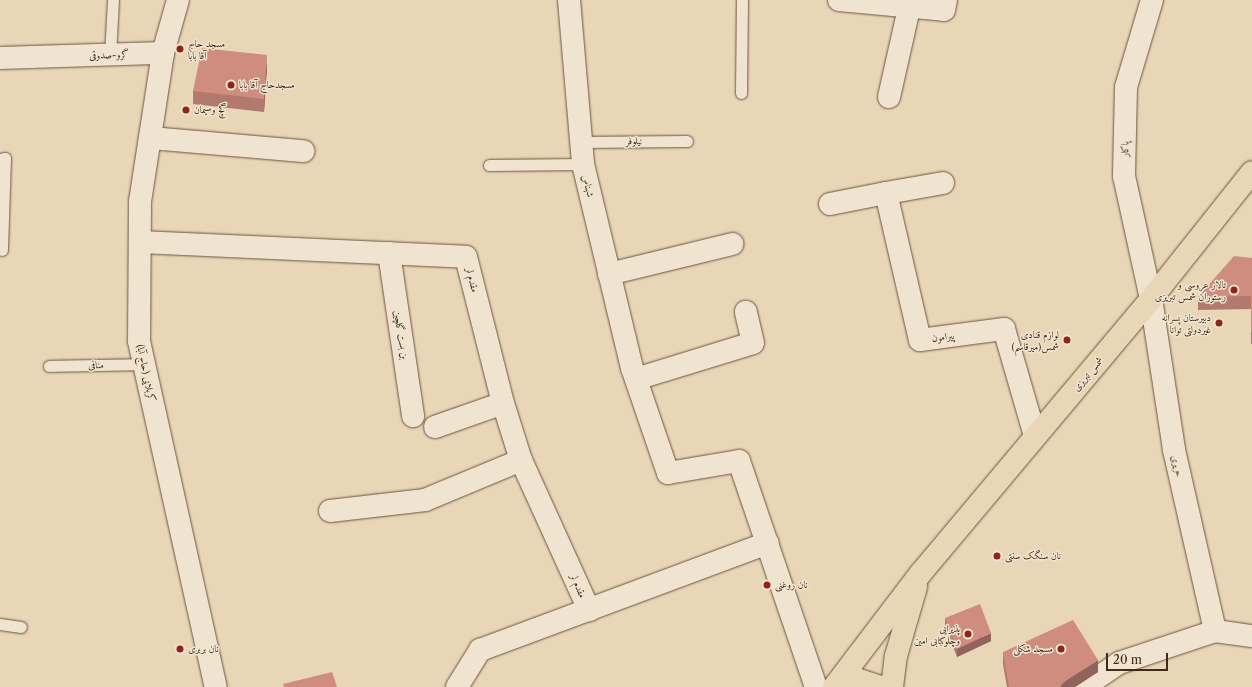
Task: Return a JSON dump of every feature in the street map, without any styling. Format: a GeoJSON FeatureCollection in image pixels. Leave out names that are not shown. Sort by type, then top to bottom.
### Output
{"type":"FeatureCollection","features":[{"type":"Feature","properties":{"kind":"main road","name":"شمس تبریزی"},"geometry":{"type":"LineString","coordinates":[[834,687],[921,573],[1151,299],[1252,172]]}},
{"type":"Feature","properties":{"kind":"main road"},"geometry":{"type":"LineString","coordinates":[[892,687],[896,656],[921,573]]}},
{"type":"Feature","properties":{"kind":"main road"},"geometry":{"type":"LineString","coordinates":[[834,687],[859,680],[880,687]]}},
{"type":"Feature","properties":{"kind":"street"},"geometry":{"type":"LineString","coordinates":[[163,53],[178,0]]}},
{"type":"Feature","properties":{"kind":"street","name":"شهناس"},"geometry":{"type":"LineString","coordinates":[[569,0],[583,164],[634,374],[668,473],[739,461],[768,543]]}},
{"type":"Feature","properties":{"kind":"street"},"geometry":{"type":"LineString","coordinates":[[839,0],[944,10],[946,0]]}},
{"type":"Feature","properties":{"kind":"street","name":"پاکار"},"geometry":{"type":"LineString","coordinates":[[1151,299],[1124,176],[1126,87],[1152,0]]}},
{"type":"Feature","properties":{"kind":"street"},"geometry":{"type":"LineString","coordinates":[[890,97],[902,7]]}},
{"type":"Feature","properties":{"kind":"street","name":"گرو-صدوقی"},"geometry":{"type":"LineString","coordinates":[[0,58],[163,53]]}},
{"type":"Feature","properties":{"kind":"street","name":"کربلایی (حاج آبا)"},"geometry":{"type":"LineString","coordinates":[[163,53],[140,202],[139,341],[216,687]]}},
{"type":"Feature","properties":{"kind":"street"},"geometry":{"type":"LineString","coordinates":[[150,138],[302,150]]}},
{"type":"Feature","properties":{"kind":"street"},"geometry":{"type":"LineString","coordinates":[[830,204],[942,183]]}},
{"type":"Feature","properties":{"kind":"street","name":"پیرامون"},"geometry":{"type":"LineString","coordinates":[[886,193],[920,340],[1004,329],[1035,436]]}},
{"type":"Feature","properties":{"kind":"street","name":"مقدم لر"},"geometry":{"type":"LineString","coordinates":[[140,242],[466,257],[503,403],[521,460],[589,610]]}},
{"type":"Feature","properties":{"kind":"street"},"geometry":{"type":"LineString","coordinates":[[609,274],[732,244]]}},
{"type":"Feature","properties":{"kind":"street","name":"بن بست گلچین"},"geometry":{"type":"LineString","coordinates":[[389,254],[414,416]]}},
{"type":"Feature","properties":{"kind":"street","name":"حریری"},"geometry":{"type":"LineString","coordinates":[[1151,299],[1174,450],[1215,631]]}},
{"type":"Feature","properties":{"kind":"street"},"geometry":{"type":"LineString","coordinates":[[634,374],[753,343],[746,312]]}},
{"type":"Feature","properties":{"kind":"street"},"geometry":{"type":"LineString","coordinates":[[435,426],[503,403]]}},
{"type":"Feature","properties":{"kind":"street"},"geometry":{"type":"LineString","coordinates":[[330,511],[425,500],[521,460]]}},
{"type":"Feature","properties":{"kind":"street"},"geometry":{"type":"LineString","coordinates":[[457,687],[480,650],[768,543],[816,687]]}},
{"type":"Feature","properties":{"kind":"street"},"geometry":{"type":"LineString","coordinates":[[1084,687],[1119,663],[1215,631],[1252,636]]}},
{"type":"Feature","properties":{"kind":"lane"},"geometry":{"type":"LineString","coordinates":[[110,55],[113,0]]}},
{"type":"Feature","properties":{"kind":"lane"},"geometry":{"type":"LineString","coordinates":[[741,93],[742,0]]}},
{"type":"Feature","properties":{"kind":"lane","name":"نیلوفر"},"geometry":{"type":"LineString","coordinates":[[581,142],[687,141]]}},
{"type":"Feature","properties":{"kind":"lane"},"geometry":{"type":"LineString","coordinates":[[0,159],[6,158],[2,250]]}},
{"type":"Feature","properties":{"kind":"lane"},"geometry":{"type":"LineString","coordinates":[[489,165],[583,164]]}},
{"type":"Feature","properties":{"kind":"lane","name":"منافی"},"geometry":{"type":"LineString","coordinates":[[49,366],[144,364]]}},
{"type":"Feature","properties":{"kind":"lane"},"geometry":{"type":"LineString","coordinates":[[0,624],[21,627]]}},
{"type":"Feature","properties":{"kind":"building","name":"مسجدحاج آقا بابا"},"geometry":{"type":"Polygon","coordinates":[[[202,48],[267,55],[264,99],[193,91],[202,48]]]}},
{"type":"Feature","properties":{"kind":"building"},"geometry":{"type":"Polygon","coordinates":[[[1234,256],[1252,258],[1252,331],[1251,296],[1198,297],[1234,256]]]}},
{"type":"Feature","properties":{"kind":"building","name":"پذیرایی وچلوکبابی امین"},"geometry":{"type":"Polygon","coordinates":[[[980,604],[991,633],[957,649],[945,618],[980,604]]]}},
{"type":"Feature","properties":{"kind":"building","name":"مسجد شکلی"},"geometry":{"type":"Polygon","coordinates":[[[1073,620],[1098,660],[1064,682],[1060,687],[1009,687],[1003,652],[1073,620]]]}},
{"type":"Feature","properties":{"kind":"building"},"geometry":{"type":"Polygon","coordinates":[[[332,672],[337,687],[284,687],[283,684],[332,672]]]}},
{"type":"Feature","properties":{"kind":"place","name":"مسجد حاج آقا بابا"},"geometry":{"type":"Point","coordinates":[180,49]}},
{"type":"Feature","properties":{"kind":"place","name":"مسجدحاج آقا بابا"},"geometry":{"type":"Point","coordinates":[231,85]}},
{"type":"Feature","properties":{"kind":"place","name":"گچ وسیمان"},"geometry":{"type":"Point","coordinates":[186,110]}},
{"type":"Feature","properties":{"kind":"place","name":"تالار عروسی و رستوران شمس تبریزی"},"geometry":{"type":"Point","coordinates":[1234,290]}},
{"type":"Feature","properties":{"kind":"place","name":"دبیرستان پسرانه غیردولتی توانا"},"geometry":{"type":"Point","coordinates":[1219,323]}},
{"type":"Feature","properties":{"kind":"place","name":"لوازم قنادی شمس(میرقاسم)"},"geometry":{"type":"Point","coordinates":[1067,340]}},
{"type":"Feature","properties":{"kind":"place","name":"نان سنگک سنتی"},"geometry":{"type":"Point","coordinates":[997,556]}},
{"type":"Feature","properties":{"kind":"place","name":"نان روغنی"},"geometry":{"type":"Point","coordinates":[767,585]}},
{"type":"Feature","properties":{"kind":"place","name":"پذیرایی وچلوکبابی امین"},"geometry":{"type":"Point","coordinates":[968,634]}},
{"type":"Feature","properties":{"kind":"place","name":"نان بربری"},"geometry":{"type":"Point","coordinates":[180,649]}},
{"type":"Feature","properties":{"kind":"place","name":"مسجد شکلی"},"geometry":{"type":"Point","coordinates":[1061,649]}}]}
